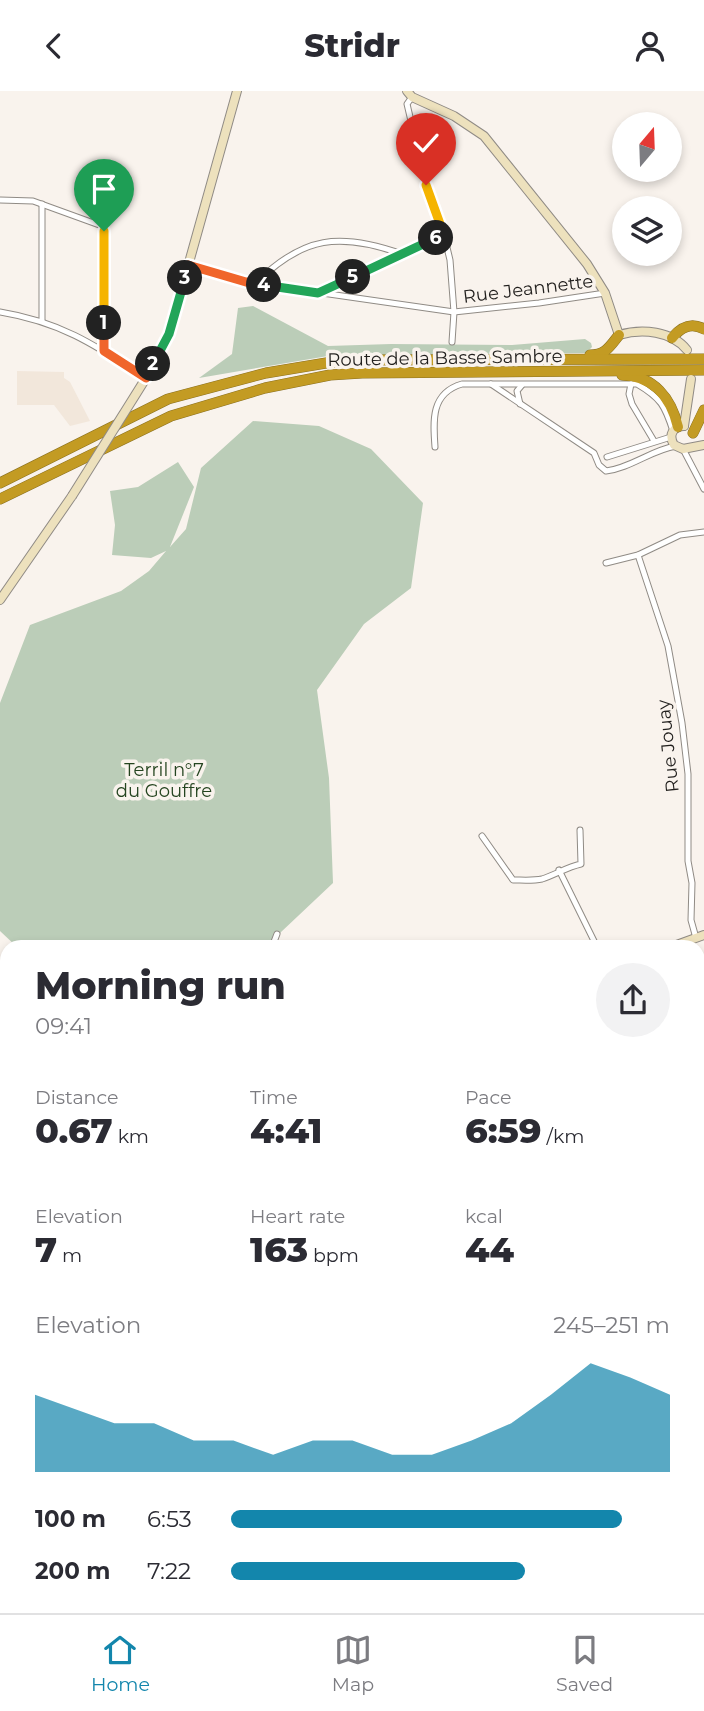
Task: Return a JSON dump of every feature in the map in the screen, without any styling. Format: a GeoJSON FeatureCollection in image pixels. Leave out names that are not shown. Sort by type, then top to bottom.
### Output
{"type":"FeatureCollection","features":[{"type":"Feature","properties":{"kind":"highway"},"geometry":{"type":"LineString","coordinates":[[673,338],[678,330],[690,325],[704,329]]}},
{"type":"Feature","properties":{"kind":"highway"},"geometry":{"type":"LineString","coordinates":[[534,360],[545,356],[598,355],[606,351],[619,335]]}},
{"type":"Feature","properties":{"kind":"highway","name":"Route de la Basse Sambre"},"geometry":{"type":"LineString","coordinates":[[0,483],[168,399],[266,373],[332,362],[704,359]]}},
{"type":"Feature","properties":{"kind":"highway","name":"Route de la Basse Sambre"},"geometry":{"type":"LineString","coordinates":[[0,499],[171,416],[265,389],[330,375],[704,370]]}},
{"type":"Feature","properties":{"kind":"highway"},"geometry":{"type":"LineString","coordinates":[[566,371],[578,374],[630,375],[646,380],[660,389],[668,399],[685,432],[704,410]]}},
{"type":"Feature","properties":{"kind":"street"},"geometry":{"type":"LineString","coordinates":[[0,600],[72,496],[146,378],[169,334],[237,91]]}},
{"type":"Feature","properties":{"kind":"street"},"geometry":{"type":"LineString","coordinates":[[452,342],[454,312],[450,260],[426,185],[407,104],[409,94],[454,116],[484,136],[587,264],[605,293],[619,335],[654,333],[673,338],[687,350]]}},
{"type":"Feature","properties":{"kind":"street"},"geometry":{"type":"LineString","coordinates":[[0,200],[33,201],[102,226],[104,351]]}},
{"type":"Feature","properties":{"kind":"street"},"geometry":{"type":"LineString","coordinates":[[41,321],[42,204]]}},
{"type":"Feature","properties":{"kind":"street"},"geometry":{"type":"LineString","coordinates":[[318,293],[444,235]]}},
{"type":"Feature","properties":{"kind":"street"},"geometry":{"type":"LineString","coordinates":[[256,283],[281,260],[297,250],[317,244],[351,241],[402,254]]}},
{"type":"Feature","properties":{"kind":"street","name":"Rue Jeannette"},"geometry":{"type":"LineString","coordinates":[[188,265],[256,283],[454,312],[605,293]]}},
{"type":"Feature","properties":{"kind":"street"},"geometry":{"type":"LineString","coordinates":[[0,312],[66,329],[146,378]]}},
{"type":"Feature","properties":{"kind":"street"},"geometry":{"type":"LineString","coordinates":[[691,379],[683,447],[704,489]]}},
{"type":"Feature","properties":{"kind":"street"},"geometry":{"type":"LineString","coordinates":[[435,447],[433,423],[437,404],[449,388],[463,384],[637,384],[650,391],[685,432],[683,447]]}},
{"type":"Feature","properties":{"kind":"street"},"geometry":{"type":"LineString","coordinates":[[491,384],[594,453],[599,465],[606,471],[683,447],[704,445]]}},
{"type":"Feature","properties":{"kind":"street"},"geometry":{"type":"LineString","coordinates":[[520,404],[517,391],[524,384]]}},
{"type":"Feature","properties":{"kind":"street"},"geometry":{"type":"LineString","coordinates":[[631,384],[629,394],[632,404],[654,441]]}},
{"type":"Feature","properties":{"kind":"street"},"geometry":{"type":"LineString","coordinates":[[607,457],[685,432]]}},
{"type":"Feature","properties":{"kind":"street"},"geometry":{"type":"LineString","coordinates":[[607,563],[638,555],[680,535],[704,532]]}},
{"type":"Feature","properties":{"kind":"street","name":"Rue Jouay"},"geometry":{"type":"LineString","coordinates":[[638,555],[668,646],[682,723],[688,774],[691,920],[700,937]]}},
{"type":"Feature","properties":{"kind":"street"},"geometry":{"type":"LineString","coordinates":[[482,836],[513,880],[542,879],[559,870],[581,864],[580,830]]}},
{"type":"Feature","properties":{"kind":"street"},"geometry":{"type":"LineString","coordinates":[[559,870],[594,940]]}},
{"type":"Feature","properties":{"kind":"street"},"geometry":{"type":"LineString","coordinates":[[275,940],[278,934]]}},
{"type":"Feature","properties":{"kind":"shaded area"},"geometry":{"type":"Polygon","coordinates":[[[17,371],[64,372],[64,378],[70,382],[90,421],[70,426],[54,405],[17,405],[17,371]]]}},
{"type":"Feature","properties":{"kind":"green space"},"geometry":{"type":"Polygon","coordinates":[[[253,306],[328,346],[512,345],[585,339],[592,347],[586,353],[328,356],[199,378],[232,354],[238,308],[253,306]]]}},
{"type":"Feature","properties":{"kind":"green space","name":"Terril n°7 du Gouffre"},"geometry":{"type":"Polygon","coordinates":[[[253,421],[319,426],[371,449],[423,503],[411,588],[364,624],[317,690],[329,778],[333,883],[280,933],[276,940],[10,940],[0,931],[0,703],[30,625],[121,591],[149,571],[166,551],[151,558],[112,555],[115,525],[110,491],[138,487],[178,462],[194,487],[170,547],[186,529],[201,468],[253,421]]]}},
{"type":"Feature","properties":{"kind":"route"},"geometry":{"type":"LineString","coordinates":[[104,231],[104,351],[146,378],[169,334],[188,265],[246,282],[318,293],[444,235],[426,185]]}}]}
